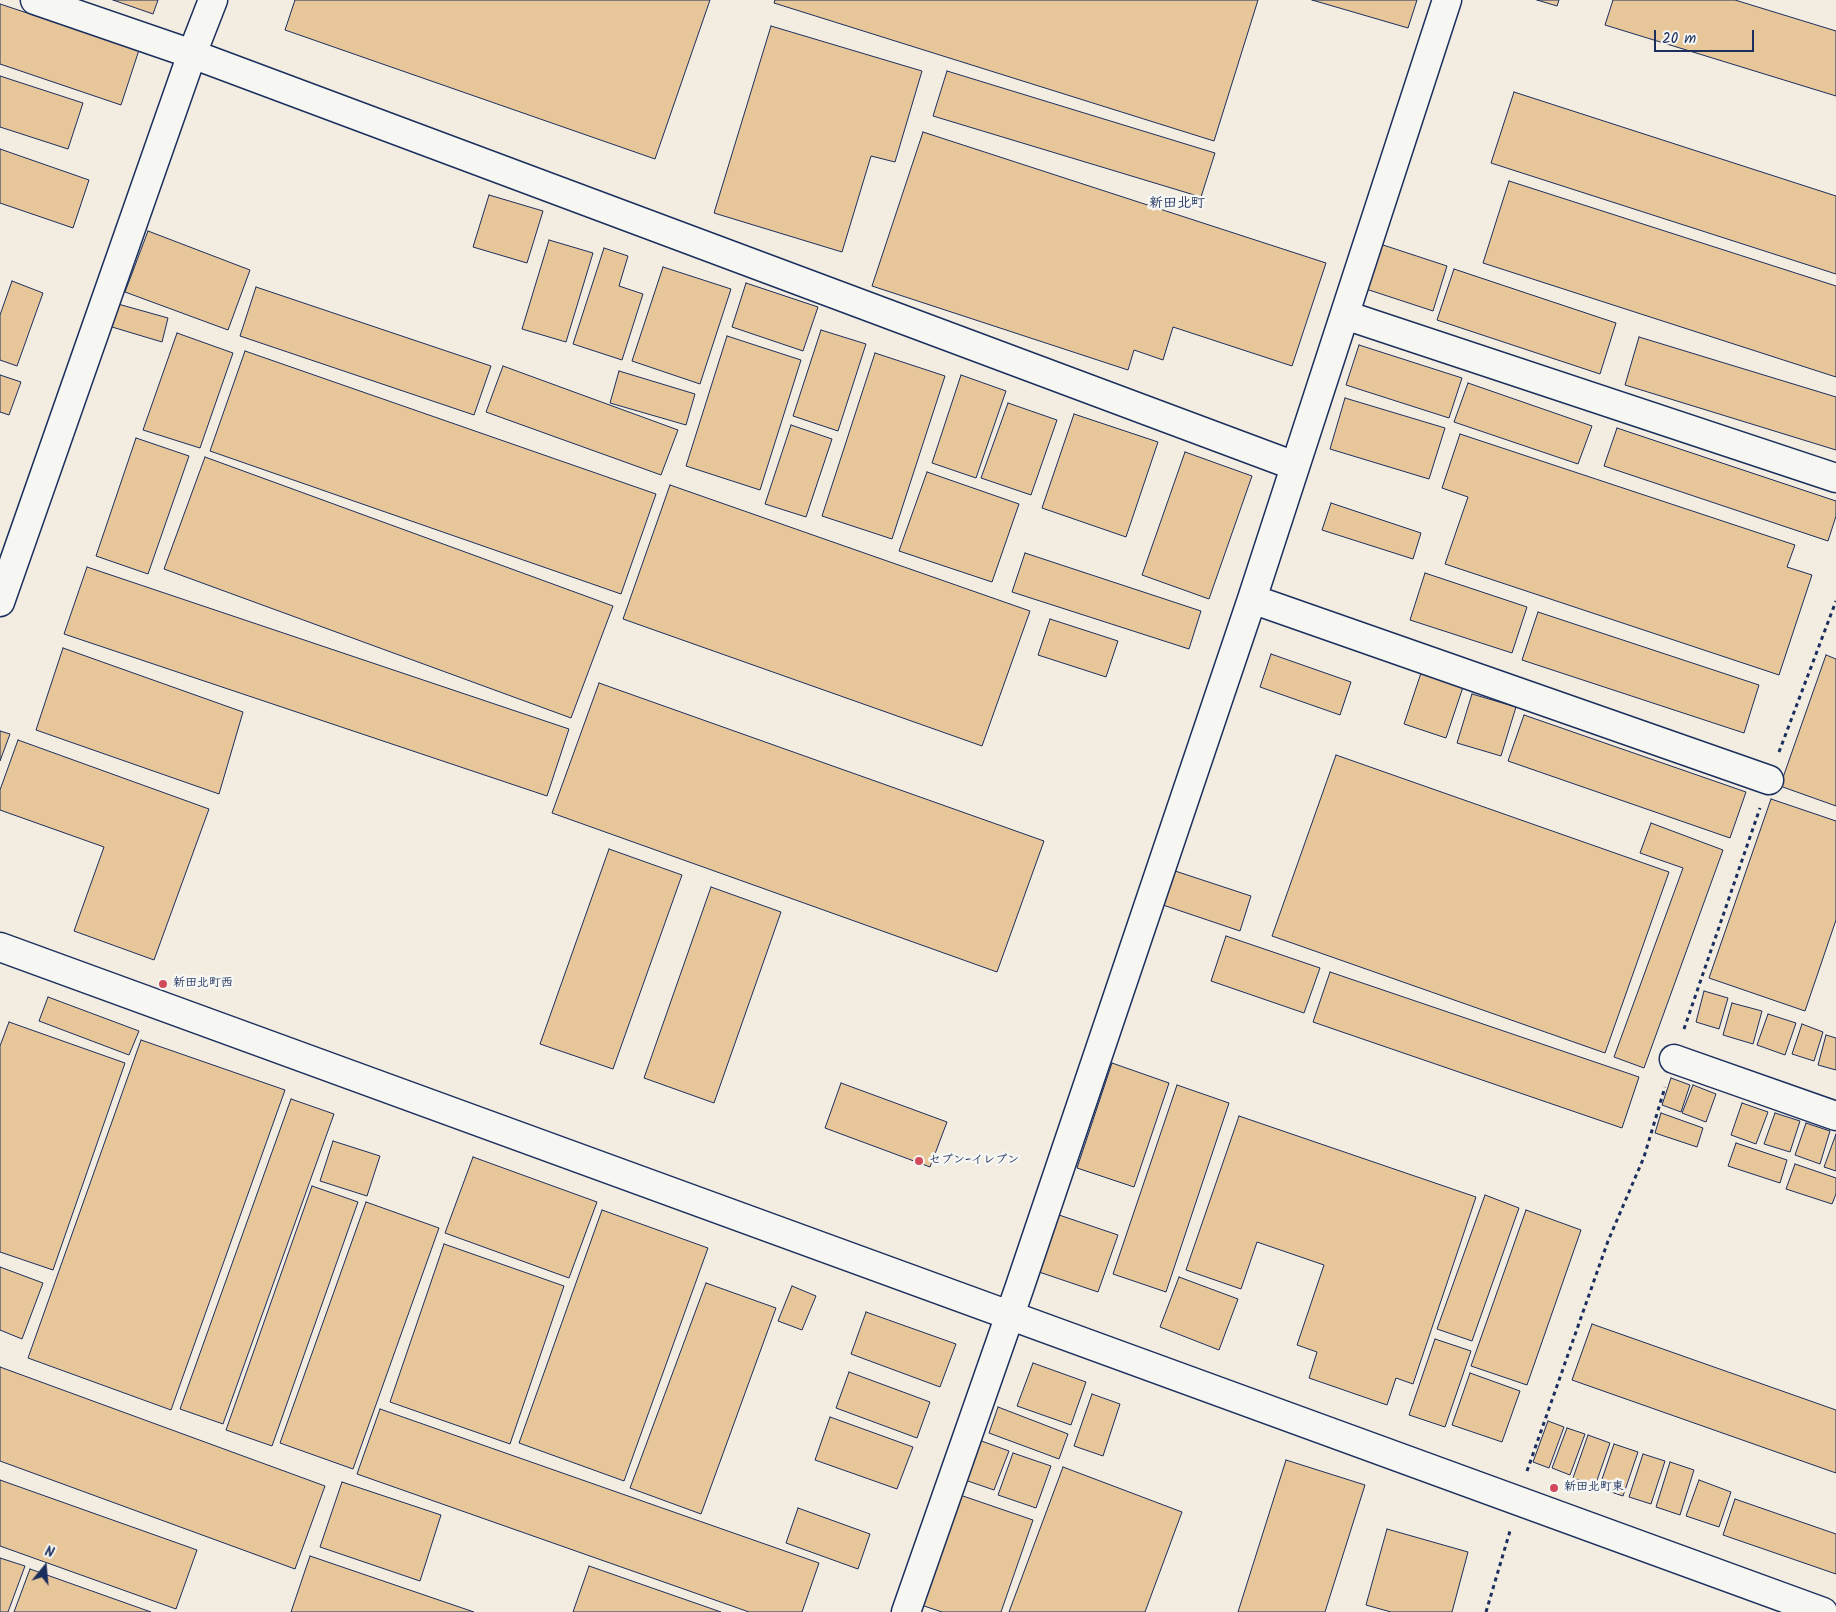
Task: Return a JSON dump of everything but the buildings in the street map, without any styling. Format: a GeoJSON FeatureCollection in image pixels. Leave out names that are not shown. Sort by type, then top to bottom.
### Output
{"type":"FeatureCollection","features":[{"type":"Feature","properties":{"kind":"street"},"geometry":{"type":"LineString","coordinates":[[36,0],[192,54],[1295,466]]}},
{"type":"Feature","properties":{"kind":"street"},"geometry":{"type":"LineString","coordinates":[[0,602],[192,54],[213,0]]}},
{"type":"Feature","properties":{"kind":"street"},"geometry":{"type":"LineString","coordinates":[[906,1612],[1010,1314],[1252,600],[1447,0]]}},
{"type":"Feature","properties":{"kind":"street"},"geometry":{"type":"LineString","coordinates":[[1345,315],[1836,478]]}},
{"type":"Feature","properties":{"kind":"street"},"geometry":{"type":"LineString","coordinates":[[1252,600],[1769,780]]}},
{"type":"Feature","properties":{"kind":"street"},"geometry":{"type":"LineString","coordinates":[[0,947],[1823,1612]]}},
{"type":"Feature","properties":{"kind":"street"},"geometry":{"type":"LineString","coordinates":[[1674,1059],[1836,1116]]}},
{"type":"Feature","properties":{"kind":"path"},"geometry":{"type":"LineString","coordinates":[[1486,1612],[1512,1524]]}},
{"type":"Feature","properties":{"kind":"place","name":"新田北町西"},"geometry":{"type":"Point","coordinates":[163,984]}},
{"type":"Feature","properties":{"kind":"place","name":"セブン-イレブン"},"geometry":{"type":"Point","coordinates":[919,1161]}},
{"type":"Feature","properties":{"kind":"place","name":"新田北町東"},"geometry":{"type":"Point","coordinates":[1554,1488]}},
{"type":"Feature","properties":{"kind":"district","name":"新田北町"},"geometry":{"type":"Point","coordinates":[1177,205]}}]}
